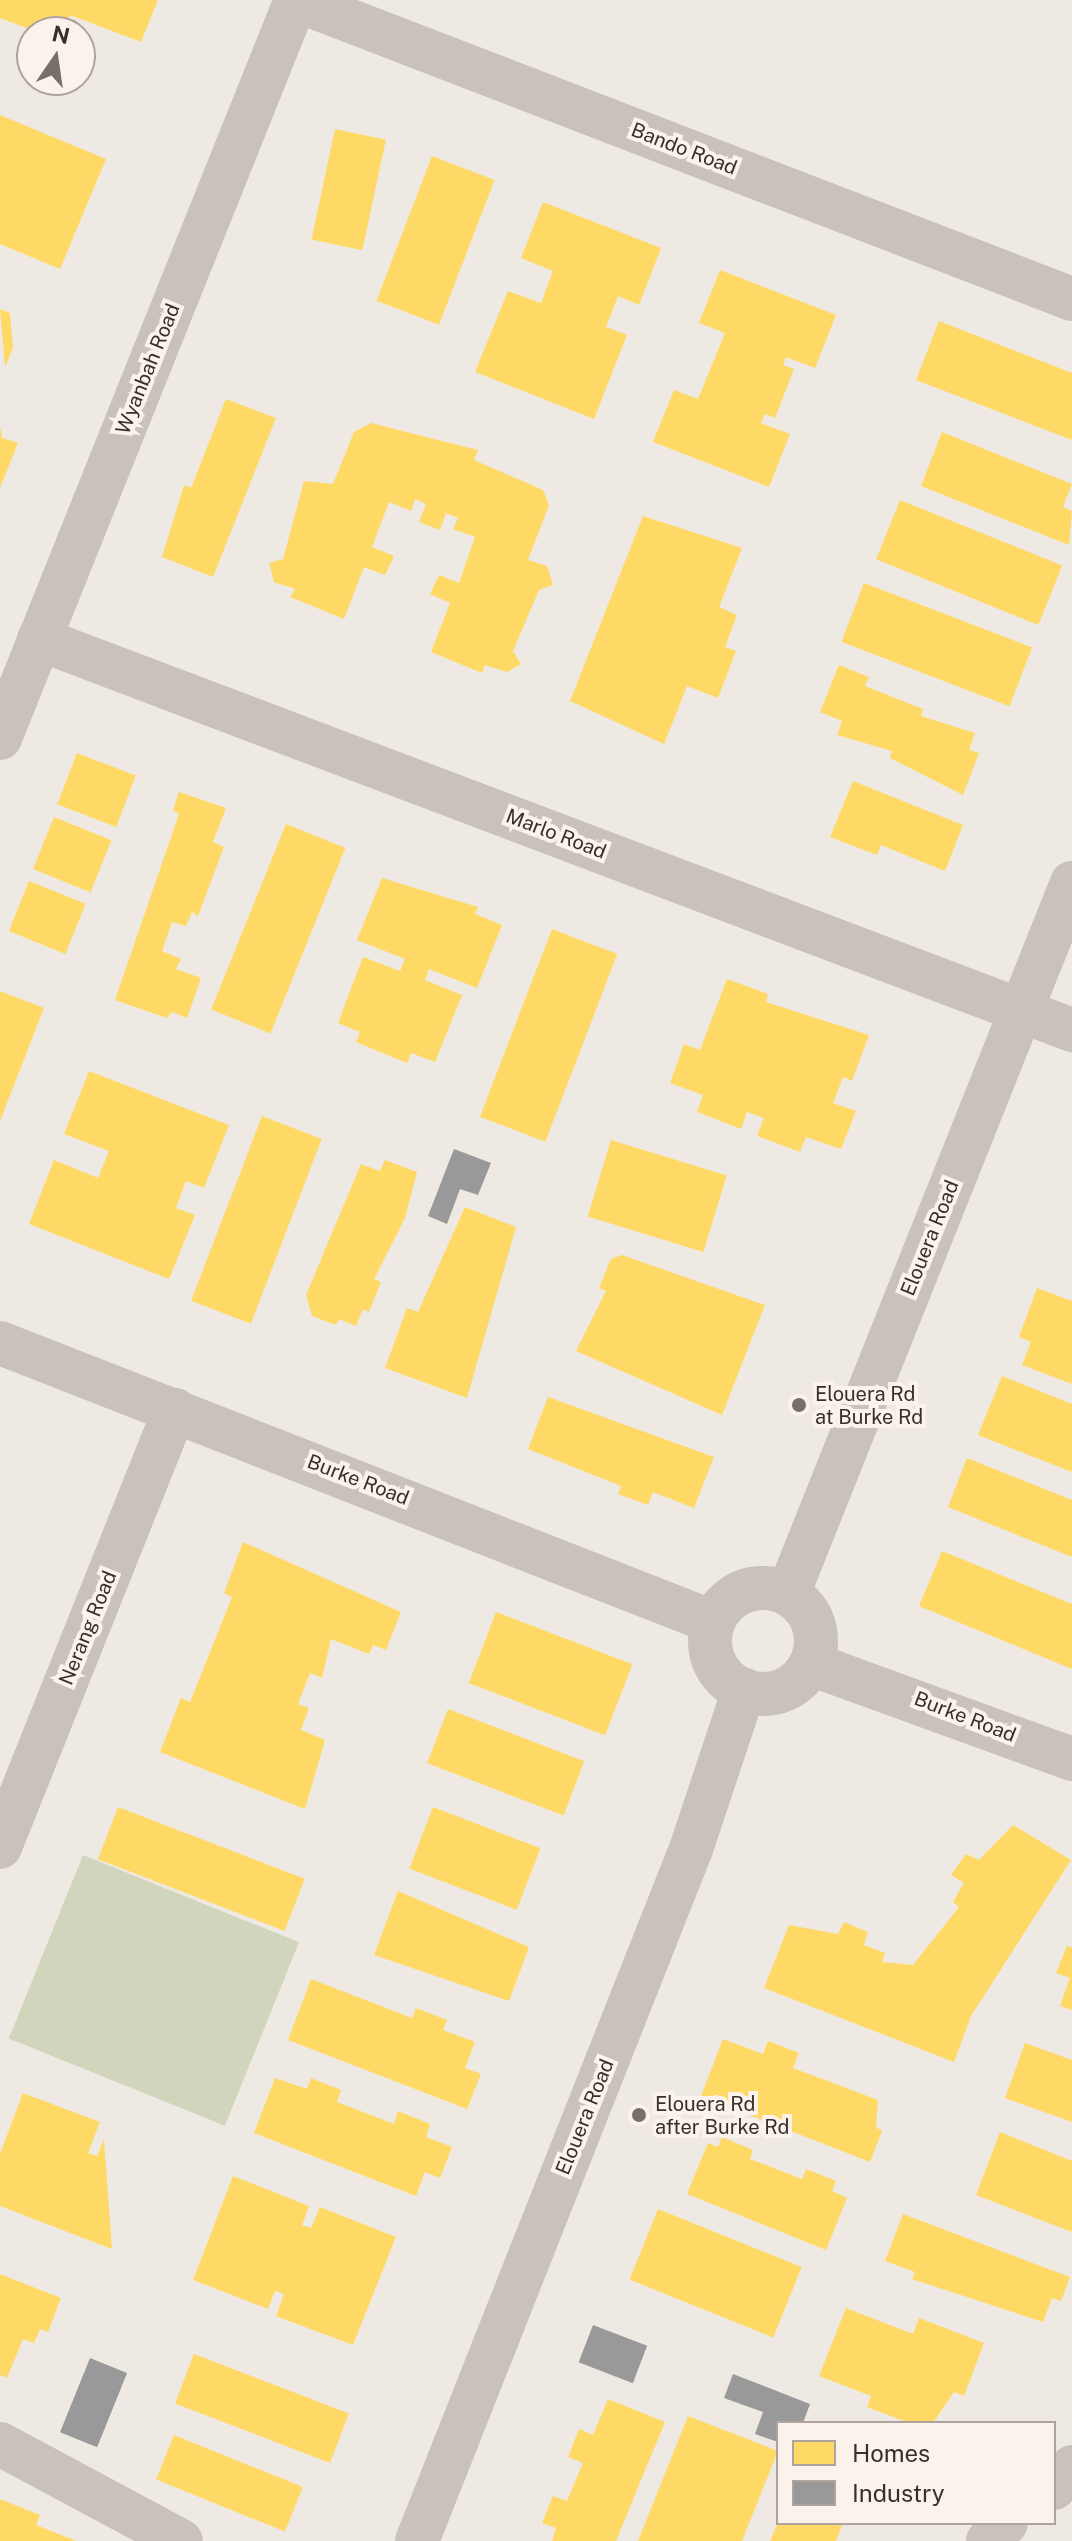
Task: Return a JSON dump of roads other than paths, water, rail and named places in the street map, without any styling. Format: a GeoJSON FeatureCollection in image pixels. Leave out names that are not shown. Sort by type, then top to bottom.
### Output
{"type":"FeatureCollection","features":[{"type":"Feature","properties":{"kind":"street","name":"Bando Road"},"geometry":{"type":"LineString","coordinates":[[296,0],[1072,299]]}},
{"type":"Feature","properties":{"kind":"street","name":"Wyanbah Road"},"geometry":{"type":"LineString","coordinates":[[0,738],[296,0]]}},
{"type":"Feature","properties":{"kind":"street","name":"Marlo Road"},"geometry":{"type":"LineString","coordinates":[[39,639],[1072,1030]]}},
{"type":"Feature","properties":{"kind":"street","name":"Elouera Road"},"geometry":{"type":"LineString","coordinates":[[788,1594],[1072,883]]}},
{"type":"Feature","properties":{"kind":"street","name":"Burke Road"},"geometry":{"type":"LineString","coordinates":[[0,1343],[713,1622]]}},
{"type":"Feature","properties":{"kind":"street","name":"Nerang Road"},"geometry":{"type":"LineString","coordinates":[[0,1847],[175,1410]]}},
{"type":"Feature","properties":{"kind":"street"},"geometry":{"type":"LineString","coordinates":[[753,1588],[788,1594],[811,1617],[811,1664],[775,1692],[744,1690],[711,1654],[713,1622],[729,1601],[753,1588]]}},
{"type":"Feature","properties":{"kind":"street","name":"Burke Road"},"geometry":{"type":"LineString","coordinates":[[811,1664],[1072,1759]]}},
{"type":"Feature","properties":{"kind":"street","name":"Elouera Road"},"geometry":{"type":"LineString","coordinates":[[417,2541],[691,1849],[744,1690]]}},
{"type":"Feature","properties":{"kind":"street"},"geometry":{"type":"LineString","coordinates":[[0,2444],[181,2541]]}},
{"type":"Feature","properties":{"kind":"street"},"geometry":{"type":"LineString","coordinates":[[1056,2486],[1072,2467]]}},
{"type":"Feature","properties":{"kind":"street"},"geometry":{"type":"LineString","coordinates":[[988,2541],[1004,2525]]}},
{"type":"Feature","properties":{"kind":"place","name":"Elouera Rd at Burke Rd"},"geometry":{"type":"Point","coordinates":[799,1405]}},
{"type":"Feature","properties":{"kind":"place","name":"Elouera Rd after Burke Rd"},"geometry":{"type":"Point","coordinates":[639,2115]}}]}
